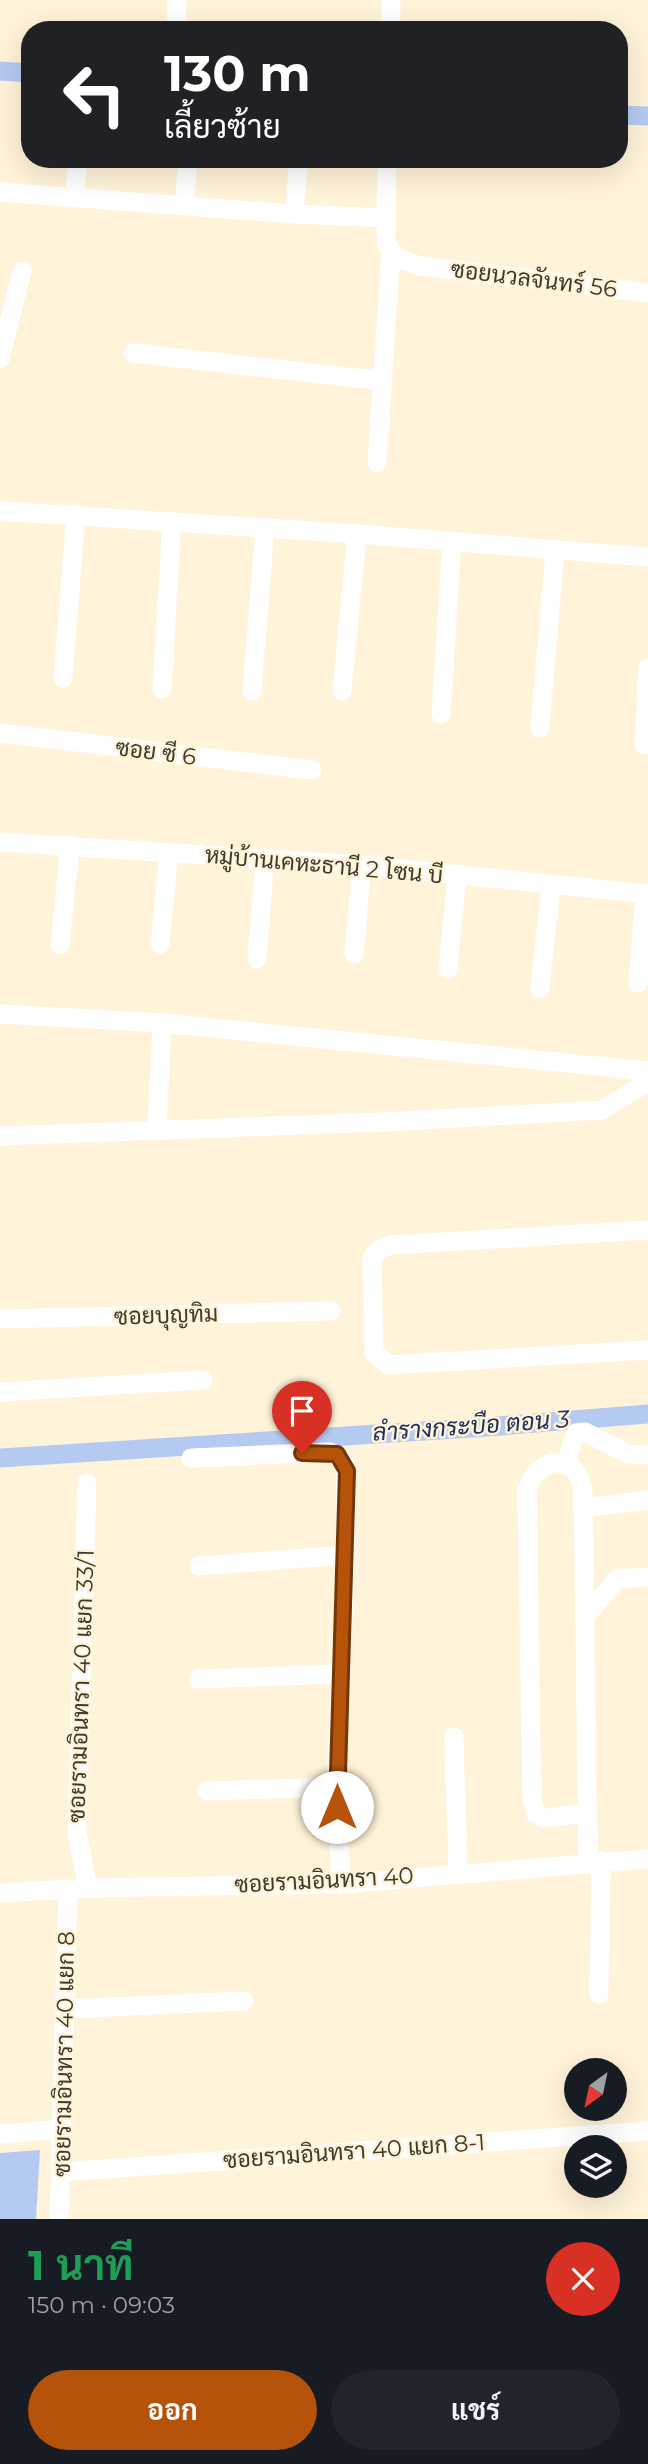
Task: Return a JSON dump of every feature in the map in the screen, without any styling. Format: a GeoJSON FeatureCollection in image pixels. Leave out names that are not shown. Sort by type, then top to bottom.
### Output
{"type":"FeatureCollection","features":[{"type":"Feature","properties":{"kind":"street"},"geometry":{"type":"LineString","coordinates":[[176,21],[177,0]]}},
{"type":"Feature","properties":{"kind":"street"},"geometry":{"type":"LineString","coordinates":[[391,0],[391,21]]}},
{"type":"Feature","properties":{"kind":"street"},"geometry":{"type":"LineString","coordinates":[[74,198],[77,168]]}},
{"type":"Feature","properties":{"kind":"street"},"geometry":{"type":"LineString","coordinates":[[184,205],[187,168]]}},
{"type":"Feature","properties":{"kind":"street"},"geometry":{"type":"LineString","coordinates":[[294,214],[298,168]]}},
{"type":"Feature","properties":{"kind":"street"},"geometry":{"type":"LineString","coordinates":[[377,463],[391,250],[386,244],[387,168]]}},
{"type":"Feature","properties":{"kind":"street"},"geometry":{"type":"LineString","coordinates":[[0,192],[294,214],[386,218]]}},
{"type":"Feature","properties":{"kind":"street","name":"ซอยนวลจันทร์ 56"},"geometry":{"type":"LineString","coordinates":[[391,250],[397,257],[420,266],[648,293]]}},
{"type":"Feature","properties":{"kind":"street"},"geometry":{"type":"LineString","coordinates":[[0,359],[7,297],[22,271]]}},
{"type":"Feature","properties":{"kind":"street"},"geometry":{"type":"LineString","coordinates":[[133,353],[383,381]]}},
{"type":"Feature","properties":{"kind":"street"},"geometry":{"type":"LineString","coordinates":[[0,511],[357,534],[648,558]]}},
{"type":"Feature","properties":{"kind":"street"},"geometry":{"type":"LineString","coordinates":[[62,678],[76,514]]}},
{"type":"Feature","properties":{"kind":"street"},"geometry":{"type":"LineString","coordinates":[[162,689],[172,521]]}},
{"type":"Feature","properties":{"kind":"street"},"geometry":{"type":"LineString","coordinates":[[252,691],[265,528]]}},
{"type":"Feature","properties":{"kind":"street"},"geometry":{"type":"LineString","coordinates":[[342,691],[357,534]]}},
{"type":"Feature","properties":{"kind":"street"},"geometry":{"type":"LineString","coordinates":[[441,714],[452,542]]}},
{"type":"Feature","properties":{"kind":"street"},"geometry":{"type":"LineString","coordinates":[[540,728],[555,551]]}},
{"type":"Feature","properties":{"kind":"street"},"geometry":{"type":"LineString","coordinates":[[644,745],[648,668]]}},
{"type":"Feature","properties":{"kind":"street","name":"ซอย ซี 6"},"geometry":{"type":"LineString","coordinates":[[0,733],[313,770]]}},
{"type":"Feature","properties":{"kind":"street","name":"หมู่บ้านเคหะธานี 2 โซน บี"},"geometry":{"type":"LineString","coordinates":[[0,842],[362,865],[647,894]]}},
{"type":"Feature","properties":{"kind":"street"},"geometry":{"type":"LineString","coordinates":[[60,945],[70,845]]}},
{"type":"Feature","properties":{"kind":"street"},"geometry":{"type":"LineString","coordinates":[[160,944],[169,852]]}},
{"type":"Feature","properties":{"kind":"street"},"geometry":{"type":"LineString","coordinates":[[257,959],[265,858]]}},
{"type":"Feature","properties":{"kind":"street"},"geometry":{"type":"LineString","coordinates":[[354,954],[362,865]]}},
{"type":"Feature","properties":{"kind":"street"},"geometry":{"type":"LineString","coordinates":[[448,970],[457,876]]}},
{"type":"Feature","properties":{"kind":"street"},"geometry":{"type":"LineString","coordinates":[[540,988],[551,885]]}},
{"type":"Feature","properties":{"kind":"street"},"geometry":{"type":"LineString","coordinates":[[638,984],[647,894]]}},
{"type":"Feature","properties":{"kind":"street"},"geometry":{"type":"LineString","coordinates":[[0,1014],[162,1023],[648,1071]]}},
{"type":"Feature","properties":{"kind":"street"},"geometry":{"type":"LineString","coordinates":[[157,1129],[162,1023]]}},
{"type":"Feature","properties":{"kind":"street"},"geometry":{"type":"LineString","coordinates":[[0,1136],[383,1122],[602,1110],[648,1082]]}},
{"type":"Feature","properties":{"kind":"street"},"geometry":{"type":"LineString","coordinates":[[648,1230],[391,1245],[379,1250],[372,1259],[374,1353],[389,1365],[648,1350]]}},
{"type":"Feature","properties":{"kind":"street","name":"ซอยบุญทิม"},"geometry":{"type":"LineString","coordinates":[[0,1320],[331,1311]]}},
{"type":"Feature","properties":{"kind":"street"},"geometry":{"type":"LineString","coordinates":[[0,1392],[203,1380]]}},
{"type":"Feature","properties":{"kind":"street"},"geometry":{"type":"LineString","coordinates":[[565,1465],[576,1433],[585,1432],[628,1454],[648,1455]]}},
{"type":"Feature","properties":{"kind":"street"},"geometry":{"type":"LineString","coordinates":[[191,1458],[330,1452],[337,1454],[347,1471],[336,1787],[341,1884]]}},
{"type":"Feature","properties":{"kind":"street"},"geometry":{"type":"LineString","coordinates":[[587,1813],[544,1818],[536,1814],[532,1800],[527,1491],[529,1480],[543,1466],[565,1465],[576,1471],[583,1488],[587,1813],[595,1861],[599,1994]]}},
{"type":"Feature","properties":{"kind":"street","name":"ซอยรามอินทรา 40 แยก 33/1"},"geometry":{"type":"LineString","coordinates":[[78,1888],[77,1834],[87,1483]]}},
{"type":"Feature","properties":{"kind":"street"},"geometry":{"type":"LineString","coordinates":[[583,1508],[648,1500]]}},
{"type":"Feature","properties":{"kind":"street"},"geometry":{"type":"LineString","coordinates":[[199,1566],[346,1555]]}},
{"type":"Feature","properties":{"kind":"street"},"geometry":{"type":"LineString","coordinates":[[586,1616],[617,1579],[648,1577]]}},
{"type":"Feature","properties":{"kind":"street"},"geometry":{"type":"LineString","coordinates":[[198,1679],[340,1674]]}},
{"type":"Feature","properties":{"kind":"street"},"geometry":{"type":"LineString","coordinates":[[454,1737],[458,1872]]}},
{"type":"Feature","properties":{"kind":"street"},"geometry":{"type":"LineString","coordinates":[[207,1791],[336,1787]]}},
{"type":"Feature","properties":{"kind":"street","name":"ซอยรามอินทรา 40"},"geometry":{"type":"LineString","coordinates":[[0,1893],[78,1888],[341,1884],[648,1858]]}},
{"type":"Feature","properties":{"kind":"street","name":"ซอยรามอินทรา 40 แยก 8"},"geometry":{"type":"LineString","coordinates":[[59,2219],[64,2009],[78,1888]]}},
{"type":"Feature","properties":{"kind":"street"},"geometry":{"type":"LineString","coordinates":[[64,2009],[244,2001]]}},
{"type":"Feature","properties":{"kind":"street"},"geometry":{"type":"LineString","coordinates":[[0,2134],[63,2129]]}},
{"type":"Feature","properties":{"kind":"street","name":"ซอยรามอินทรา 40 แยก 8-1"},"geometry":{"type":"LineString","coordinates":[[61,2172],[648,2131]]}},
{"type":"Feature","properties":{"kind":"water"},"geometry":{"type":"Polygon","coordinates":[[[40,2150],[36,2219],[0,2219],[0,2153],[40,2150]]]}},
{"type":"Feature","properties":{"kind":"waterway"},"geometry":{"type":"LineString","coordinates":[[0,71],[21,72]]}},
{"type":"Feature","properties":{"kind":"waterway"},"geometry":{"type":"LineString","coordinates":[[628,115],[648,116]]}},
{"type":"Feature","properties":{"kind":"waterway","name":"ลำรางกระบือ ตอน 3"},"geometry":{"type":"LineString","coordinates":[[0,1458],[648,1414]]}},
{"type":"Feature","properties":{"kind":"route"},"geometry":{"type":"LineString","coordinates":[[302,1453],[337,1454],[345,1463],[347,1471],[337,1807]]}}]}
